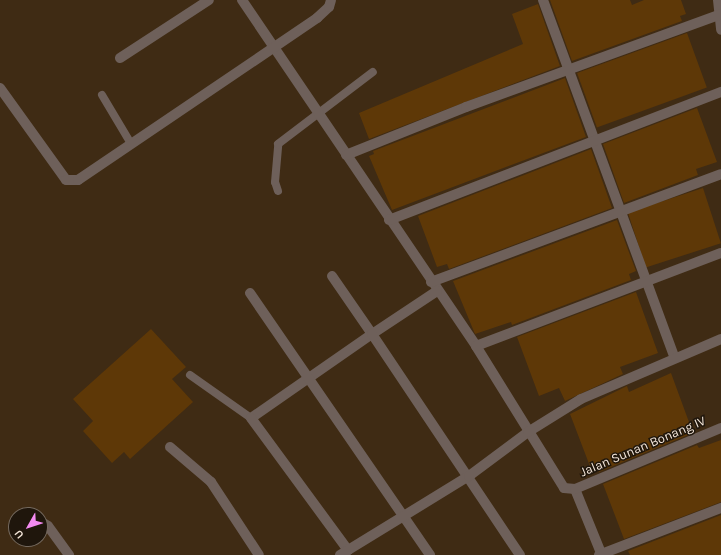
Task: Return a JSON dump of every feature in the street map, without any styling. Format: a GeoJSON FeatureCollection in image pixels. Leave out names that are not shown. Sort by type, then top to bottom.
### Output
{"type":"FeatureCollection","features":[{"type":"Feature","properties":{"kind":"street"},"geometry":{"type":"LineString","coordinates":[[120,58],[209,0]]}},
{"type":"Feature","properties":{"kind":"street"},"geometry":{"type":"LineString","coordinates":[[242,0],[430,282],[476,346],[564,488],[575,489],[600,554],[721,508]]}},
{"type":"Feature","properties":{"kind":"street"},"geometry":{"type":"LineString","coordinates":[[0,88],[66,180],[78,180],[130,142],[325,12],[330,0]]}},
{"type":"Feature","properties":{"kind":"street"},"geometry":{"type":"LineString","coordinates":[[543,0],[566,69],[674,357]]}},
{"type":"Feature","properties":{"kind":"street"},"geometry":{"type":"LineString","coordinates":[[718,0],[721,30]]}},
{"type":"Feature","properties":{"kind":"street"},"geometry":{"type":"LineString","coordinates":[[346,155],[566,69],[720,14]]}},
{"type":"Feature","properties":{"kind":"street"},"geometry":{"type":"LineString","coordinates":[[389,220],[592,139],[721,92]]}},
{"type":"Feature","properties":{"kind":"street"},"geometry":{"type":"LineString","coordinates":[[430,282],[618,210],[721,174]]}},
{"type":"Feature","properties":{"kind":"street"},"geometry":{"type":"LineString","coordinates":[[476,346],[721,253]]}},
{"type":"Feature","properties":{"kind":"street"},"geometry":{"type":"LineString","coordinates":[[332,276],[469,476],[520,555]]}},
{"type":"Feature","properties":{"kind":"street"},"geometry":{"type":"LineString","coordinates":[[437,291],[308,377],[251,418],[344,552],[404,517],[469,476],[528,432],[581,399],[674,357],[721,339]]}},
{"type":"Feature","properties":{"kind":"street"},"geometry":{"type":"LineString","coordinates":[[250,293],[430,555]]}},
{"type":"Feature","properties":{"kind":"street","name":"Jalan Sunan Bonang IV"},"geometry":{"type":"LineString","coordinates":[[575,489],[721,428]]}},
{"type":"Feature","properties":{"kind":"street"},"geometry":{"type":"LineString","coordinates":[[170,446],[211,482],[259,555]]}},
{"type":"Feature","properties":{"kind":"street"},"geometry":{"type":"LineString","coordinates":[[48,526],[69,555]]}},
{"type":"Feature","properties":{"kind":"lane"},"geometry":{"type":"LineString","coordinates":[[278,191],[275,182],[278,144],[317,112],[373,72]]}},
{"type":"Feature","properties":{"kind":"lane"},"geometry":{"type":"LineString","coordinates":[[102,95],[130,142]]}},
{"type":"Feature","properties":{"kind":"lane"},"geometry":{"type":"LineString","coordinates":[[190,375],[251,418]]}},
{"type":"Feature","properties":{"kind":"building"},"geometry":{"type":"Polygon","coordinates":[[[550,0],[630,0],[632,5],[644,0],[681,0],[686,14],[680,16],[682,21],[572,61],[550,0]]]}},
{"type":"Feature","properties":{"kind":"building"},"geometry":{"type":"Polygon","coordinates":[[[538,4],[560,66],[369,139],[359,113],[523,44],[512,14],[538,4]]]}},
{"type":"Feature","properties":{"kind":"building"},"geometry":{"type":"Polygon","coordinates":[[[687,33],[707,88],[597,128],[577,73],[687,33]]]}},
{"type":"Feature","properties":{"kind":"building"},"geometry":{"type":"Polygon","coordinates":[[[565,78],[586,137],[392,210],[369,156],[374,154],[373,151],[565,78]]]}},
{"type":"Feature","properties":{"kind":"building"},"geometry":{"type":"Polygon","coordinates":[[[697,108],[717,162],[696,169],[698,175],[624,203],[603,144],[697,108]]]}},
{"type":"Feature","properties":{"kind":"building"},"geometry":{"type":"Polygon","coordinates":[[[591,149],[612,208],[449,269],[447,264],[437,267],[418,216],[591,149]]]}},
{"type":"Feature","properties":{"kind":"building"},"geometry":{"type":"Polygon","coordinates":[[[703,188],[721,243],[646,268],[628,212],[703,188]]]}},
{"type":"Feature","properties":{"kind":"building"},"geometry":{"type":"Polygon","coordinates":[[[617,220],[636,271],[629,274],[631,280],[512,325],[511,322],[475,334],[453,281],[617,220]]]}},
{"type":"Feature","properties":{"kind":"building"},"geometry":{"type":"Polygon","coordinates":[[[636,292],[658,353],[620,367],[623,374],[565,401],[559,388],[539,396],[517,337],[636,292]]]}},
{"type":"Feature","properties":{"kind":"building"},"geometry":{"type":"Polygon","coordinates":[[[151,329],[186,367],[172,379],[193,402],[130,459],[124,452],[112,463],[83,431],[93,421],[73,399],[151,329]]]}},
{"type":"Feature","properties":{"kind":"building"},"geometry":{"type":"Polygon","coordinates":[[[671,373],[693,433],[599,472],[597,467],[591,469],[570,414],[627,386],[629,392],[671,373]]]}},
{"type":"Feature","properties":{"kind":"building"},"geometry":{"type":"Polygon","coordinates":[[[721,440],[721,502],[624,539],[603,484],[697,445],[699,448],[721,440]]]}},
{"type":"Feature","properties":{"kind":"building"},"geometry":{"type":"Polygon","coordinates":[[[721,515],[721,555],[630,555],[628,551],[721,515]]]}}]}
